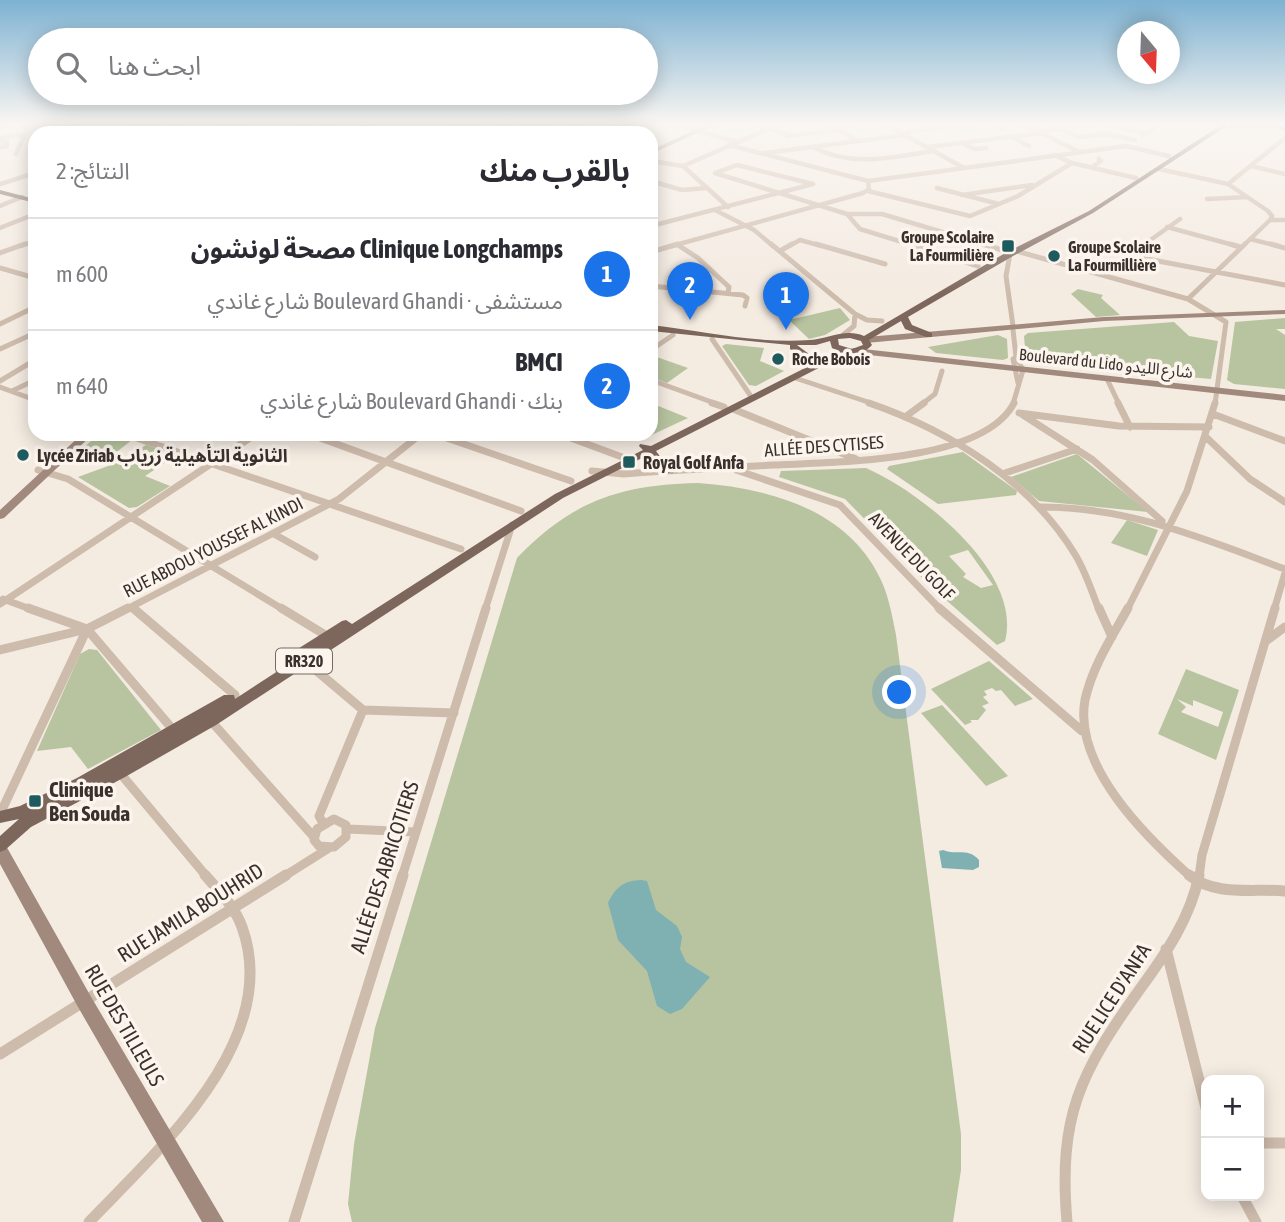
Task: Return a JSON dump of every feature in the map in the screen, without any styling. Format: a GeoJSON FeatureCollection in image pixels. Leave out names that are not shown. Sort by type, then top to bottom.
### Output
{"type":"FeatureCollection","features":[{"type":"Feature","properties":{"kind":"main road","name":"RR320"},"geometry":{"type":"LineString","coordinates":[[728,408],[841,345],[866,342],[903,315],[1077,215],[1131,180]]}},
{"type":"Feature","properties":{"kind":"main road","name":"RR320"},"geometry":{"type":"LineString","coordinates":[[2,816],[39,804],[175,732],[571,481],[597,472],[794,379],[853,335],[978,266],[1081,218],[1141,180]]}},
{"type":"Feature","properties":{"kind":"main road"},"geometry":{"type":"LineString","coordinates":[[0,188],[28,198]]}},
{"type":"Feature","properties":{"kind":"main road"},"geometry":{"type":"LineString","coordinates":[[0,188],[28,197]]}},
{"type":"Feature","properties":{"kind":"main road"},"geometry":{"type":"LineString","coordinates":[[866,342],[1013,328],[1285,313]]}},
{"type":"Feature","properties":{"kind":"main road"},"geometry":{"type":"LineString","coordinates":[[903,315],[908,327],[929,335]]}},
{"type":"Feature","properties":{"kind":"main road"},"geometry":{"type":"LineString","coordinates":[[866,342],[907,341],[1013,328]]}},
{"type":"Feature","properties":{"kind":"main road"},"geometry":{"type":"LineString","coordinates":[[658,331],[841,345]]}},
{"type":"Feature","properties":{"kind":"main road"},"geometry":{"type":"LineString","coordinates":[[658,332],[793,347],[841,345]]}},
{"type":"Feature","properties":{"kind":"main road","name":"RR320"},"geometry":{"type":"LineString","coordinates":[[853,335],[866,342]]}},
{"type":"Feature","properties":{"kind":"main road"},"geometry":{"type":"LineString","coordinates":[[907,341],[903,346],[905,351],[925,360]]}},
{"type":"Feature","properties":{"kind":"main road","name":"Boulevard du Lido شارع الليدو"},"geometry":{"type":"LineString","coordinates":[[866,342],[925,360]]}},
{"type":"Feature","properties":{"kind":"main road","name":"Boulevard du Lido شارع الليدو"},"geometry":{"type":"LineString","coordinates":[[841,345],[925,360],[1285,398]]}},
{"type":"Feature","properties":{"kind":"main road"},"geometry":{"type":"LineString","coordinates":[[793,347],[806,356],[806,366]]}},
{"type":"Feature","properties":{"kind":"main road"},"geometry":{"type":"LineString","coordinates":[[0,516],[71,441]]}},
{"type":"Feature","properties":{"kind":"main road"},"geometry":{"type":"LineString","coordinates":[[0,505],[79,441]]}},
{"type":"Feature","properties":{"kind":"main road","name":"RR320"},"geometry":{"type":"LineString","coordinates":[[0,847],[33,818],[121,773],[211,721],[512,524],[622,457],[647,447]]}},
{"type":"Feature","properties":{"kind":"main road"},"geometry":{"type":"LineString","coordinates":[[647,447],[656,462],[670,471]]}},
{"type":"Feature","properties":{"kind":"main road"},"geometry":{"type":"LineString","coordinates":[[2,816],[15,824],[12,834]]}},
{"type":"Feature","properties":{"kind":"main road","name":"RUE DES TILLEULS"},"geometry":{"type":"LineString","coordinates":[[0,847],[84,1001],[214,1222]]}},
{"type":"Feature","properties":{"kind":"street"},"geometry":{"type":"LineString","coordinates":[[0,188],[19,180]]}},
{"type":"Feature","properties":{"kind":"street"},"geometry":{"type":"LineString","coordinates":[[659,180],[682,190],[707,188]]}},
{"type":"Feature","properties":{"kind":"street"},"geometry":{"type":"LineString","coordinates":[[698,180],[728,206]]}},
{"type":"Feature","properties":{"kind":"street"},"geometry":{"type":"LineString","coordinates":[[739,180],[847,214],[874,214],[1188,299],[1227,324],[1207,438],[1174,526],[1112,637],[1086,691],[1082,731],[1093,758],[1121,803],[1148,834],[1198,882],[1222,890],[1285,891]]}},
{"type":"Feature","properties":{"kind":"street"},"geometry":{"type":"LineString","coordinates":[[658,224],[813,184],[798,180]]}},
{"type":"Feature","properties":{"kind":"street"},"geometry":{"type":"LineString","coordinates":[[864,180],[875,180]]}},
{"type":"Feature","properties":{"kind":"street"},"geometry":{"type":"LineString","coordinates":[[658,250],[868,191],[967,216],[1000,205],[1044,180]]}},
{"type":"Feature","properties":{"kind":"street"},"geometry":{"type":"LineString","coordinates":[[1188,299],[1272,216],[1228,184],[1209,180]]}},
{"type":"Feature","properties":{"kind":"street"},"geometry":{"type":"LineString","coordinates":[[1228,184],[1233,180]]}},
{"type":"Feature","properties":{"kind":"street"},"geometry":{"type":"LineString","coordinates":[[868,181],[868,191]]}},
{"type":"Feature","properties":{"kind":"street"},"geometry":{"type":"LineString","coordinates":[[962,195],[1036,185]]}},
{"type":"Feature","properties":{"kind":"street"},"geometry":{"type":"LineString","coordinates":[[937,188],[1000,205]]}},
{"type":"Feature","properties":{"kind":"street"},"geometry":{"type":"LineString","coordinates":[[0,206],[22,197]]}},
{"type":"Feature","properties":{"kind":"street"},"geometry":{"type":"LineString","coordinates":[[1207,199],[1247,197]]}},
{"type":"Feature","properties":{"kind":"street"},"geometry":{"type":"LineString","coordinates":[[715,210],[747,226],[855,313],[867,320],[882,321]]}},
{"type":"Feature","properties":{"kind":"street"},"geometry":{"type":"LineString","coordinates":[[847,214],[853,223],[891,239],[978,266]]}},
{"type":"Feature","properties":{"kind":"street"},"geometry":{"type":"LineString","coordinates":[[853,223],[874,214]]}},
{"type":"Feature","properties":{"kind":"street"},"geometry":{"type":"LineString","coordinates":[[0,228],[28,217]]}},
{"type":"Feature","properties":{"kind":"street"},"geometry":{"type":"LineString","coordinates":[[1180,219],[1149,241],[1142,258],[1285,285]]}},
{"type":"Feature","properties":{"kind":"street"},"geometry":{"type":"LineString","coordinates":[[1270,220],[1282,220]]}},
{"type":"Feature","properties":{"kind":"street"},"geometry":{"type":"LineString","coordinates":[[1167,227],[1240,247]]}},
{"type":"Feature","properties":{"kind":"street"},"geometry":{"type":"LineString","coordinates":[[1250,239],[1285,248]]}},
{"type":"Feature","properties":{"kind":"street"},"geometry":{"type":"LineString","coordinates":[[780,251],[800,240],[885,264]]}},
{"type":"Feature","properties":{"kind":"street"},"geometry":{"type":"LineString","coordinates":[[0,253],[28,243]]}},
{"type":"Feature","properties":{"kind":"street"},"geometry":{"type":"LineString","coordinates":[[678,245],[698,258],[729,287],[727,293]]}},
{"type":"Feature","properties":{"kind":"street"},"geometry":{"type":"LineString","coordinates":[[1010,252],[1006,276],[1016,357],[1023,370],[1010,410],[1130,427],[1209,427]]}},
{"type":"Feature","properties":{"kind":"street"},"geometry":{"type":"LineString","coordinates":[[0,268],[28,276]]}},
{"type":"Feature","properties":{"kind":"street"},"geometry":{"type":"LineString","coordinates":[[658,287],[745,295],[745,306]]}},
{"type":"Feature","properties":{"kind":"street"},"geometry":{"type":"LineString","coordinates":[[0,324],[28,310]]}},
{"type":"Feature","properties":{"kind":"street"},"geometry":{"type":"LineString","coordinates":[[841,345],[853,328],[855,313]]}},
{"type":"Feature","properties":{"kind":"street"},"geometry":{"type":"LineString","coordinates":[[658,345],[673,335]]}},
{"type":"Feature","properties":{"kind":"street"},"geometry":{"type":"LineString","coordinates":[[0,349],[28,336]]}},
{"type":"Feature","properties":{"kind":"street"},"geometry":{"type":"LineString","coordinates":[[712,339],[750,395]]}},
{"type":"Feature","properties":{"kind":"street"},"geometry":{"type":"LineString","coordinates":[[1016,357],[1013,359],[1013,369],[1018,383]]}},
{"type":"Feature","properties":{"kind":"street"},"geometry":{"type":"LineString","coordinates":[[0,381],[28,364]]}},
{"type":"Feature","properties":{"kind":"street"},"geometry":{"type":"LineString","coordinates":[[905,417],[934,394],[943,371]]}},
{"type":"Feature","properties":{"kind":"street"},"geometry":{"type":"LineString","coordinates":[[794,379],[856,397],[905,417],[957,443],[1002,474],[1039,507],[1081,565],[1112,637]]}},
{"type":"Feature","properties":{"kind":"street"},"geometry":{"type":"LineString","coordinates":[[1107,379],[1130,427]]}},
{"type":"Feature","properties":{"kind":"street"},"geometry":{"type":"LineString","coordinates":[[12,391],[28,383]]}},
{"type":"Feature","properties":{"kind":"street"},"geometry":{"type":"LineString","coordinates":[[658,383],[858,460]]}},
{"type":"Feature","properties":{"kind":"street"},"geometry":{"type":"LineString","coordinates":[[0,387],[28,397]]}},
{"type":"Feature","properties":{"kind":"street","name":"ALLÉE DES CYTISES"},"geometry":{"type":"LineString","coordinates":[[597,472],[730,468],[908,456],[957,443],[983,430],[1010,410]]}},
{"type":"Feature","properties":{"kind":"street"},"geometry":{"type":"LineString","coordinates":[[1019,413],[1077,449],[1122,483],[1163,522]]}},
{"type":"Feature","properties":{"kind":"street"},"geometry":{"type":"LineString","coordinates":[[1213,414],[1285,441]]}},
{"type":"Feature","properties":{"kind":"street"},"geometry":{"type":"LineString","coordinates":[[1207,438],[1250,479],[1285,502]]}},
{"type":"Feature","properties":{"kind":"street"},"geometry":{"type":"LineString","coordinates":[[146,441],[461,549]]}},
{"type":"Feature","properties":{"kind":"street"},"geometry":{"type":"LineString","coordinates":[[1,601],[245,441]]}},
{"type":"Feature","properties":{"kind":"street"},"geometry":{"type":"LineString","coordinates":[[328,441],[521,511]]}},
{"type":"Feature","properties":{"kind":"street","name":"RUE ABDOU YOUSSEF AL KINDI"},"geometry":{"type":"LineString","coordinates":[[0,650],[87,629],[132,607],[331,504],[412,441]]}},
{"type":"Feature","properties":{"kind":"street"},"geometry":{"type":"LineString","coordinates":[[455,441],[571,481]]}},
{"type":"Feature","properties":{"kind":"street"},"geometry":{"type":"LineString","coordinates":[[579,441],[622,457]]}},
{"type":"Feature","properties":{"kind":"street"},"geometry":{"type":"LineString","coordinates":[[1002,474],[1077,449]]}},
{"type":"Feature","properties":{"kind":"street","name":"AVENUE DU GOLF"},"geometry":{"type":"LineString","coordinates":[[730,468],[840,505],[923,594],[1082,731]]}},
{"type":"Feature","properties":{"kind":"street"},"geometry":{"type":"LineString","coordinates":[[43,471],[68,479],[327,636]]}},
{"type":"Feature","properties":{"kind":"street"},"geometry":{"type":"LineString","coordinates":[[1039,507],[1082,507],[1163,522],[1285,571]]}},
{"type":"Feature","properties":{"kind":"street","name":"ALLÉE DES ABRICOTIERS"},"geometry":{"type":"LineString","coordinates":[[294,1222],[512,524]]}},
{"type":"Feature","properties":{"kind":"street"},"geometry":{"type":"LineString","coordinates":[[274,534],[315,557]]}},
{"type":"Feature","properties":{"kind":"street","name":"RUE LICE D'ANFA"},"geometry":{"type":"LineString","coordinates":[[1067,1222],[1064,1156],[1069,1117],[1095,1053],[1167,949],[1198,882],[1202,855],[1282,599],[1285,571]]}},
{"type":"Feature","properties":{"kind":"street"},"geometry":{"type":"LineString","coordinates":[[1,601],[87,629],[175,732]]}},
{"type":"Feature","properties":{"kind":"street"},"geometry":{"type":"LineString","coordinates":[[132,607],[235,695]]}},
{"type":"Feature","properties":{"kind":"street"},"geometry":{"type":"LineString","coordinates":[[1267,640],[1285,627]]}},
{"type":"Feature","properties":{"kind":"street"},"geometry":{"type":"LineString","coordinates":[[2,816],[87,629]]}},
{"type":"Feature","properties":{"kind":"street"},"geometry":{"type":"LineString","coordinates":[[305,661],[363,710],[454,713]]}},
{"type":"Feature","properties":{"kind":"street"},"geometry":{"type":"LineString","coordinates":[[323,823],[319,816],[323,800],[363,710]]}},
{"type":"Feature","properties":{"kind":"street"},"geometry":{"type":"LineString","coordinates":[[211,721],[313,836],[316,844],[329,848],[343,841],[348,829]]}},
{"type":"Feature","properties":{"kind":"street"},"geometry":{"type":"LineString","coordinates":[[89,1222],[207,1092],[236,1039],[244,1015],[249,957],[242,927],[232,908],[121,773]]}},
{"type":"Feature","properties":{"kind":"street"},"geometry":{"type":"LineString","coordinates":[[313,836],[323,823],[339,820],[348,829],[415,832]]}},
{"type":"Feature","properties":{"kind":"street","name":"RUE JAMILA BOUHRID"},"geometry":{"type":"LineString","coordinates":[[0,1054],[329,848]]}},
{"type":"Feature","properties":{"kind":"street"},"geometry":{"type":"LineString","coordinates":[[1167,949],[1201,1088]]}},
{"type":"Feature","properties":{"kind":"street"},"geometry":{"type":"LineString","coordinates":[[1264,1143],[1285,1143]]}},
{"type":"Feature","properties":{"kind":"street"},"geometry":{"type":"LineString","coordinates":[[1245,1201],[1256,1222]]}},
{"type":"Feature","properties":{"kind":"green space"},"geometry":{"type":"Polygon","coordinates":[[[1078,289],[1103,295],[1101,298],[1120,315],[1096,317],[1071,294],[1078,289]]]}},
{"type":"Feature","properties":{"kind":"green space"},"geometry":{"type":"Polygon","coordinates":[[[840,308],[850,320],[825,335],[809,339],[789,320],[840,308]]]}},
{"type":"Feature","properties":{"kind":"green space"},"geometry":{"type":"Polygon","coordinates":[[[1285,318],[1285,329],[1276,329],[1285,335],[1285,389],[1234,384],[1227,380],[1235,322],[1285,318]]]}},
{"type":"Feature","properties":{"kind":"green space"},"geometry":{"type":"Polygon","coordinates":[[[1174,322],[1189,336],[1218,341],[1211,379],[1032,363],[1026,359],[1024,336],[1028,333],[1174,322]]]}},
{"type":"Feature","properties":{"kind":"green space"},"geometry":{"type":"Polygon","coordinates":[[[998,335],[1007,339],[1008,358],[1003,360],[936,353],[928,347],[998,335]]]}},
{"type":"Feature","properties":{"kind":"green space"},"geometry":{"type":"Polygon","coordinates":[[[726,344],[764,348],[760,361],[784,371],[756,386],[749,385],[722,346],[726,344]]]}},
{"type":"Feature","properties":{"kind":"green space"},"geometry":{"type":"Polygon","coordinates":[[[658,357],[688,368],[667,383],[658,380],[658,357]]]}},
{"type":"Feature","properties":{"kind":"green space"},"geometry":{"type":"Polygon","coordinates":[[[658,406],[688,418],[658,432],[658,406]]]}},
{"type":"Feature","properties":{"kind":"green space"},"geometry":{"type":"Polygon","coordinates":[[[91,441],[131,441],[105,461],[73,457],[91,441]]]}},
{"type":"Feature","properties":{"kind":"green space"},"geometry":{"type":"Polygon","coordinates":[[[146,445],[177,455],[145,476],[170,486],[137,507],[129,508],[78,477],[119,462],[146,445]]]}},
{"type":"Feature","properties":{"kind":"green space"},"geometry":{"type":"Polygon","coordinates":[[[963,452],[1017,491],[1016,495],[938,504],[887,469],[889,466],[963,452]]]}},
{"type":"Feature","properties":{"kind":"green space"},"geometry":{"type":"Polygon","coordinates":[[[1077,454],[1148,512],[1039,501],[1011,477],[1077,454]]]}},
{"type":"Feature","properties":{"kind":"green space"},"geometry":{"type":"Polygon","coordinates":[[[866,468],[913,495],[939,515],[983,562],[999,588],[1006,615],[1005,641],[997,645],[928,584],[845,499],[779,477],[781,471],[866,468]],[[968,550],[949,556],[966,574],[963,577],[981,588],[993,585],[968,550]]]}},
{"type":"Feature","properties":{"kind":"green space"},"geometry":{"type":"Polygon","coordinates":[[[698,483],[751,490],[778,497],[803,506],[826,519],[866,554],[886,592],[896,635],[961,1134],[961,1170],[953,1222],[352,1222],[348,1204],[354,1144],[375,1028],[517,558],[557,523],[598,500],[644,488],[698,483]]]}},
{"type":"Feature","properties":{"kind":"green space"},"geometry":{"type":"Polygon","coordinates":[[[1127,520],[1158,530],[1147,556],[1111,543],[1127,520]]]}},
{"type":"Feature","properties":{"kind":"green space"},"geometry":{"type":"Polygon","coordinates":[[[89,649],[97,650],[161,730],[88,769],[71,747],[37,751],[80,654],[89,649]]]}},
{"type":"Feature","properties":{"kind":"green space"},"geometry":{"type":"Polygon","coordinates":[[[989,661],[1033,699],[1015,706],[1001,690],[992,688],[984,691],[987,695],[983,697],[989,703],[982,706],[986,710],[978,720],[970,720],[972,722],[965,725],[931,689],[989,661]]]}},
{"type":"Feature","properties":{"kind":"green space"},"geometry":{"type":"Polygon","coordinates":[[[1186,669],[1239,690],[1216,760],[1158,734],[1186,669]],[[1177,699],[1186,707],[1181,712],[1218,727],[1223,712],[1193,700],[1193,706],[1177,699]]]}},
{"type":"Feature","properties":{"kind":"green space"},"geometry":{"type":"Polygon","coordinates":[[[942,705],[1008,776],[986,786],[921,713],[942,705]]]}},
{"type":"Feature","properties":{"kind":"water"},"geometry":{"type":"Polygon","coordinates":[[[939,851],[975,856],[979,860],[979,867],[973,870],[942,868],[939,851]]]}},
{"type":"Feature","properties":{"kind":"water"},"geometry":{"type":"Polygon","coordinates":[[[641,880],[647,881],[656,910],[677,926],[682,937],[680,949],[686,962],[710,977],[682,1009],[670,1014],[657,1006],[647,971],[618,940],[608,903],[621,886],[641,880]]]}},
{"type":"Feature","properties":{"kind":"place","name":"Groupe Scolaire La Fourmilière"},"geometry":{"type":"Point","coordinates":[1008,246]}},
{"type":"Feature","properties":{"kind":"place","name":"Groupe Scolaire La Fourmillière"},"geometry":{"type":"Point","coordinates":[1054,256]}},
{"type":"Feature","properties":{"kind":"place","name":"BMCI"},"geometry":{"type":"Point","coordinates":[690,320]}},
{"type":"Feature","properties":{"kind":"place","name":"Clinique Longchamps مصحة لونشون"},"geometry":{"type":"Point","coordinates":[786,330]}},
{"type":"Feature","properties":{"kind":"place","name":"Roche Bobois"},"geometry":{"type":"Point","coordinates":[778,359]}},
{"type":"Feature","properties":{"kind":"place","name":"Lycée Ziriab الثانوية التأهيلية زرياب"},"geometry":{"type":"Point","coordinates":[23,455]}},
{"type":"Feature","properties":{"kind":"place","name":"Royal Golf Anfa"},"geometry":{"type":"Point","coordinates":[629,462]}},
{"type":"Feature","properties":{"kind":"place","name":"Clinique Ben Souda"},"geometry":{"type":"Point","coordinates":[35,801]}}]}
